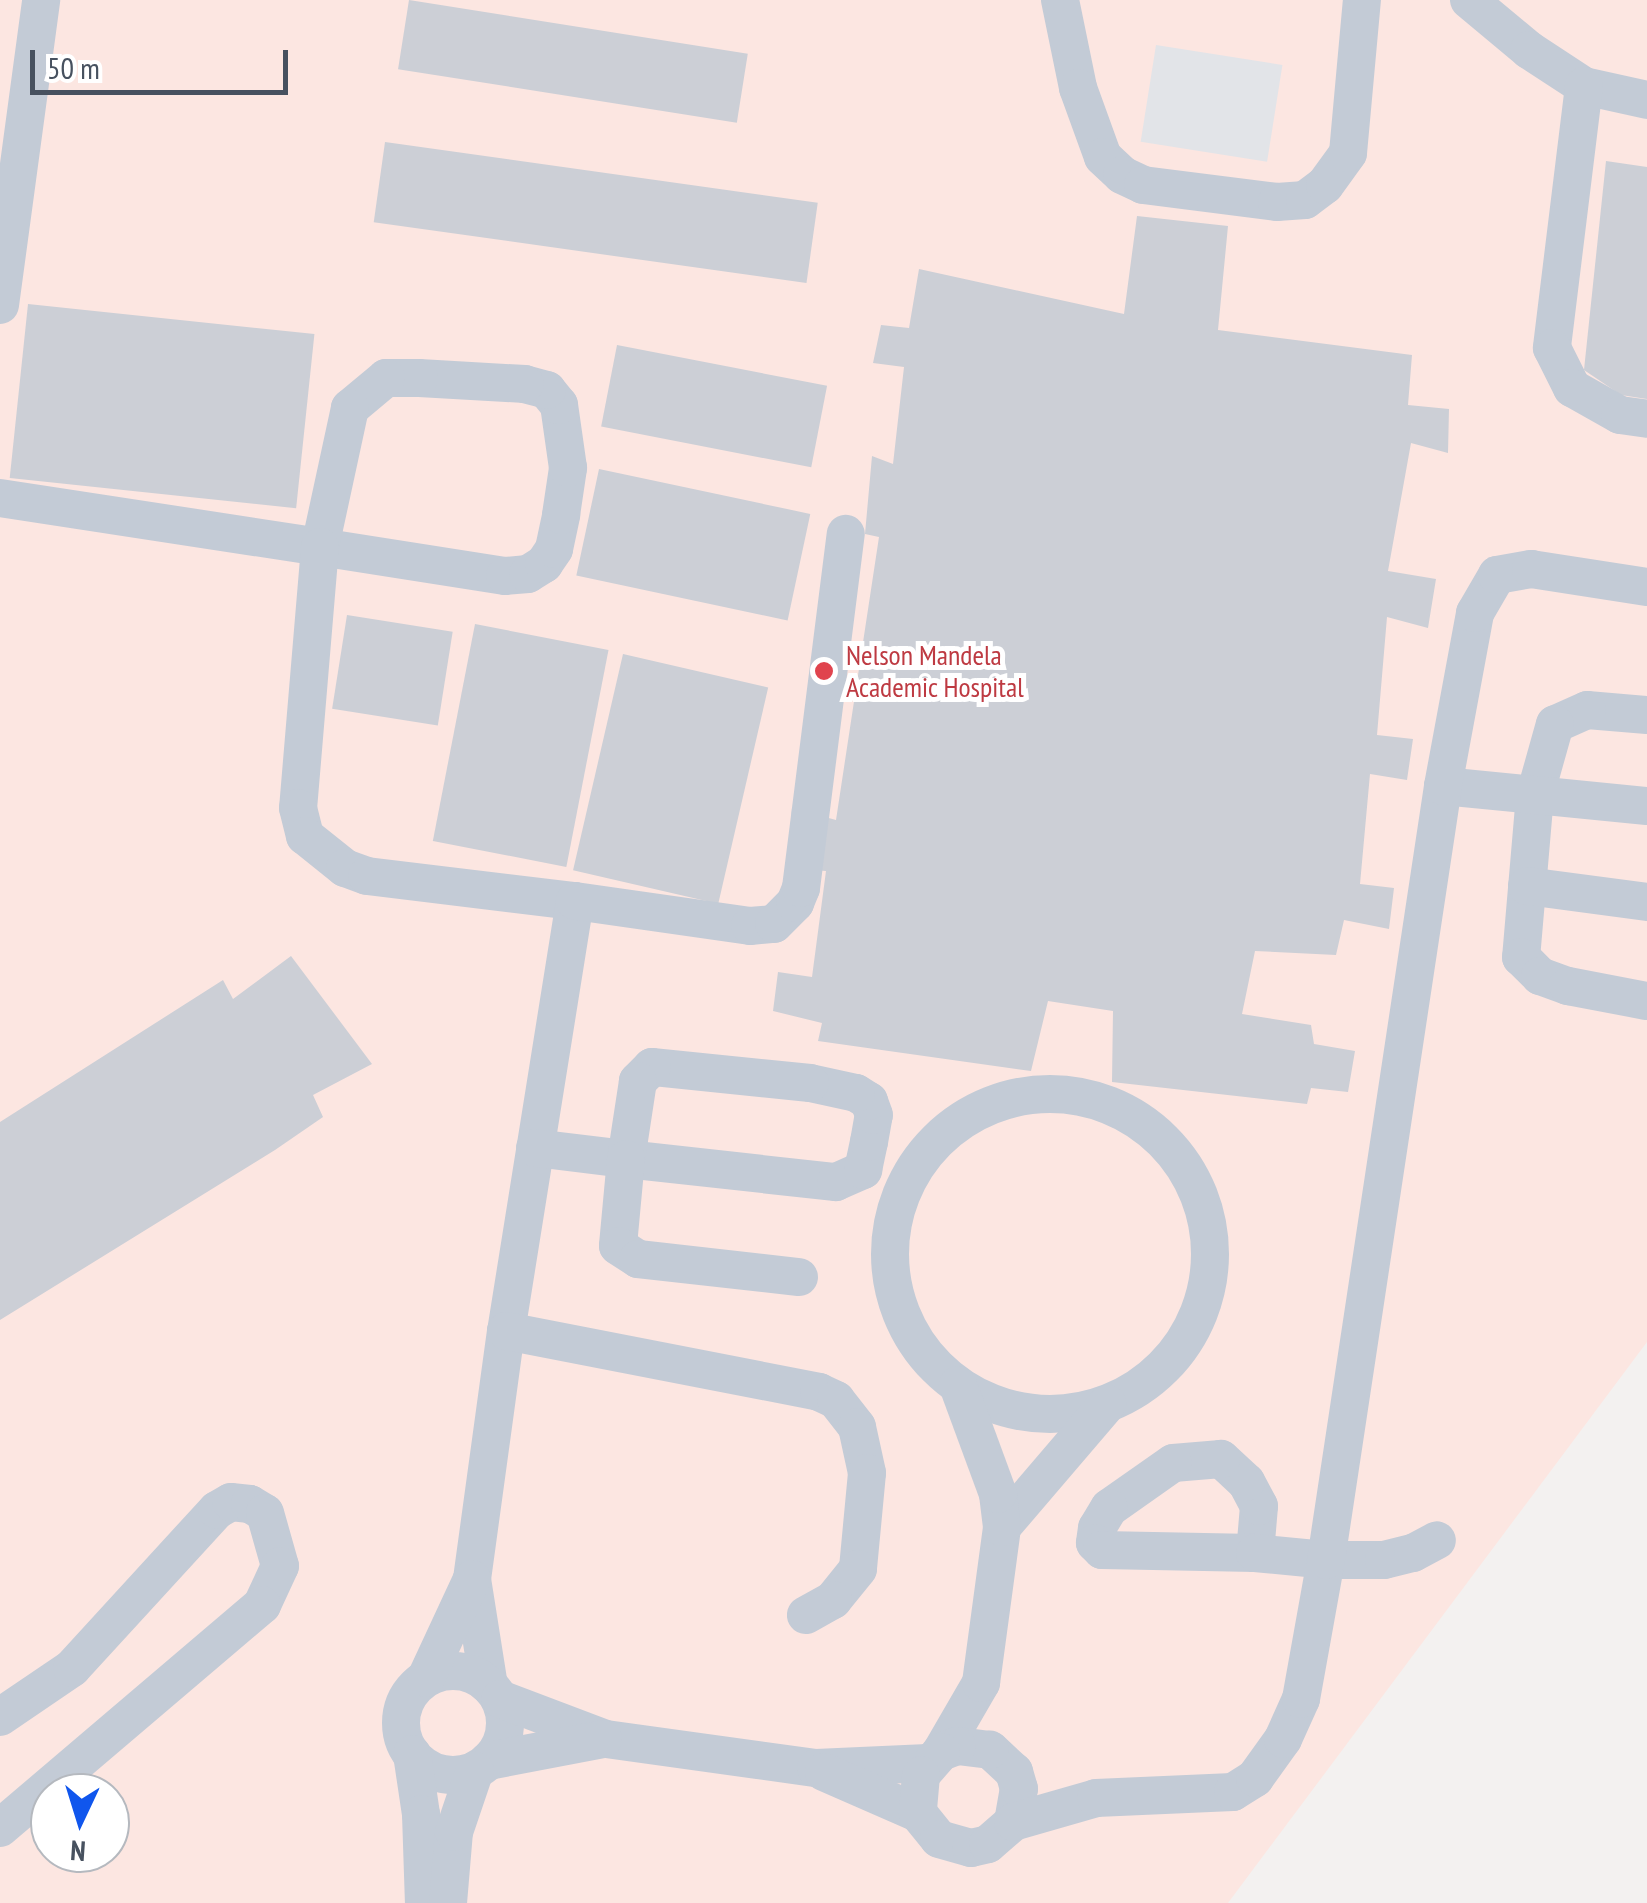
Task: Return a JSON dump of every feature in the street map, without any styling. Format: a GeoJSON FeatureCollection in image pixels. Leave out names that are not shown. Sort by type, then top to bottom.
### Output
{"type":"FeatureCollection","features":[{"type":"Feature","properties":{"kind":"lane"},"geometry":{"type":"LineString","coordinates":[[0,305],[41,0]]}},
{"type":"Feature","properties":{"kind":"lane"},"geometry":{"type":"LineString","coordinates":[[1060,0],[1078,88],[1104,157],[1122,175],[1144,185],[1277,202],[1305,200],[1325,186],[1348,153],[1362,0]]}},
{"type":"Feature","properties":{"kind":"lane"},"geometry":{"type":"LineString","coordinates":[[1469,0],[1529,50],[1584,86],[1647,100]]}},
{"type":"Feature","properties":{"kind":"lane"},"geometry":{"type":"LineString","coordinates":[[1584,86],[1552,348],[1572,388],[1620,415],[1647,418]]}},
{"type":"Feature","properties":{"kind":"lane"},"geometry":{"type":"LineString","coordinates":[[0,498],[320,547],[505,576],[528,574],[544,564],[554,550],[568,468],[559,405],[546,390],[524,384],[386,378],[350,408],[320,547],[298,808],[305,836],[345,868],[366,876],[750,926],[774,924],[795,903],[801,888],[846,534]]}},
{"type":"Feature","properties":{"kind":"lane"},"geometry":{"type":"LineString","coordinates":[[816,1768],[918,1812],[939,1839],[972,1848],[988,1844],[1014,1822],[1096,1798],[1234,1792],[1256,1778],[1271,1760],[1301,1700],[1326,1560],[1443,786],[1475,613],[1497,575],[1530,569],[1647,587]]}},
{"type":"Feature","properties":{"kind":"lane"},"geometry":{"type":"LineString","coordinates":[[1647,715],[1587,710],[1555,724],[1535,795],[1522,957],[1540,976],[1647,1000]]}},
{"type":"Feature","properties":{"kind":"lane"},"geometry":{"type":"LineString","coordinates":[[1443,786],[1647,806]]}},
{"type":"Feature","properties":{"kind":"lane"},"geometry":{"type":"LineString","coordinates":[[1528,886],[1647,902]]}},
{"type":"Feature","properties":{"kind":"lane"},"geometry":{"type":"LineString","coordinates":[[424,1903],[421,1814],[412,1754],[401,1721],[413,1689],[426,1678],[472,1579],[506,1331],[576,902]]}},
{"type":"Feature","properties":{"kind":"lane"},"geometry":{"type":"LineString","coordinates":[[535,1148],[626,1159],[836,1182],[863,1170],[874,1115],[869,1101],[856,1093],[810,1083],[652,1067],[638,1081],[626,1159],[618,1246],[628,1255],[799,1277]]}},
{"type":"Feature","properties":{"kind":"lane"},"geometry":{"type":"LineString","coordinates":[[1056,1093],[1096,1100],[1133,1116],[1173,1151],[1189,1172],[1205,1209],[1211,1248],[1208,1288],[1195,1326],[1172,1359],[1152,1377],[1106,1404],[1067,1414],[1027,1412],[991,1403],[958,1386],[929,1361],[908,1330],[894,1295],[889,1258],[898,1202],[924,1153],[950,1127],[983,1108],[1019,1096],[1056,1093]]}},
{"type":"Feature","properties":{"kind":"lane"},"geometry":{"type":"LineString","coordinates":[[506,1331],[819,1392],[836,1400],[857,1428],[867,1473],[858,1569],[834,1600],[806,1614]]}},
{"type":"Feature","properties":{"kind":"lane"},"geometry":{"type":"LineString","coordinates":[[918,1812],[917,1787],[981,1684],[1002,1527],[998,1494],[958,1386]]}},
{"type":"Feature","properties":{"kind":"lane"},"geometry":{"type":"LineString","coordinates":[[1002,1527],[1106,1404]]}},
{"type":"Feature","properties":{"kind":"lane"},"geometry":{"type":"LineString","coordinates":[[0,1717],[72,1668],[217,1510],[232,1502],[250,1504],[265,1514],[280,1566],[262,1604],[0,1828]]}},
{"type":"Feature","properties":{"kind":"lane"},"geometry":{"type":"LineString","coordinates":[[1255,1553],[1326,1560],[1384,1560],[1413,1553],[1437,1540]]}},
{"type":"Feature","properties":{"kind":"lane"},"geometry":{"type":"LineString","coordinates":[[448,1903],[454,1832],[482,1765],[503,1738],[472,1579]]}},
{"type":"Feature","properties":{"kind":"lane"},"geometry":{"type":"LineString","coordinates":[[426,1678],[459,1671],[494,1692],[606,1739],[816,1768],[934,1758],[974,1745],[1009,1766],[1096,1798]]}},
{"type":"Feature","properties":{"kind":"lane"},"geometry":{"type":"LineString","coordinates":[[981,1684],[1019,1805],[1014,1822]]}},
{"type":"Feature","properties":{"kind":"lane"},"geometry":{"type":"LineString","coordinates":[[412,1754],[440,1773],[606,1739]]}},
{"type":"Feature","properties":{"kind":"shaded area","name":"Nelson Mandela Academic Hospital"},"geometry":{"type":"Polygon","coordinates":[[[0,0],[1647,0],[1647,1342],[1228,1903],[0,1903],[0,0]]]}},
{"type":"Feature","properties":{"kind":"shaded area"},"geometry":{"type":"Polygon","coordinates":[[[1156,45],[1282,65],[1267,162],[1141,142],[1156,45]]]}},
{"type":"Feature","properties":{"kind":"building"},"geometry":{"type":"Polygon","coordinates":[[[409,0],[748,54],[737,123],[398,69],[409,0]]]}},
{"type":"Feature","properties":{"kind":"building"},"geometry":{"type":"Polygon","coordinates":[[[385,142],[818,203],[806,283],[374,222],[385,142]]]}},
{"type":"Feature","properties":{"kind":"building"},"geometry":{"type":"Polygon","coordinates":[[[1606,161],[1647,167],[1647,399],[1621,395],[1584,370],[1606,161]]]}},
{"type":"Feature","properties":{"kind":"building"},"geometry":{"type":"Polygon","coordinates":[[[1137,216],[1228,226],[1218,330],[1412,355],[1408,405],[1449,409],[1448,453],[1411,443],[1388,571],[1436,579],[1428,628],[1387,617],[1377,735],[1413,739],[1407,780],[1370,774],[1360,884],[1394,888],[1389,929],[1344,920],[1336,955],[1255,951],[1242,1014],[1311,1025],[1314,1044],[1355,1051],[1348,1092],[1311,1088],[1307,1104],[1112,1082],[1113,1011],[1048,1001],[1031,1071],[818,1041],[822,1023],[773,1011],[778,972],[812,977],[826,871],[787,868],[792,808],[836,820],[879,537],[865,534],[872,456],[893,464],[904,367],[873,363],[881,325],[909,328],[919,269],[1124,314],[1137,216]]]}},
{"type":"Feature","properties":{"kind":"building"},"geometry":{"type":"Polygon","coordinates":[[[28,304],[314,334],[296,508],[10,478],[28,304]]]}},
{"type":"Feature","properties":{"kind":"building"},"geometry":{"type":"Polygon","coordinates":[[[617,345],[827,386],[811,467],[601,426],[617,345]]]}},
{"type":"Feature","properties":{"kind":"building"},"geometry":{"type":"Polygon","coordinates":[[[599,469],[810,514],[788,621],[576,576],[599,469]]]}},
{"type":"Feature","properties":{"kind":"building"},"geometry":{"type":"Polygon","coordinates":[[[347,615],[453,632],[438,726],[332,709],[347,615]]]}},
{"type":"Feature","properties":{"kind":"building"},"geometry":{"type":"Polygon","coordinates":[[[475,624],[609,650],[566,867],[433,841],[475,624]]]}},
{"type":"Feature","properties":{"kind":"building"},"geometry":{"type":"Polygon","coordinates":[[[623,654],[768,688],[718,904],[573,870],[623,654]]]}},
{"type":"Feature","properties":{"kind":"building"},"geometry":{"type":"Polygon","coordinates":[[[291,956],[372,1064],[313,1095],[323,1117],[0,1320],[0,1122],[223,980],[233,999],[291,956]]]}},
{"type":"Feature","properties":{"kind":"place","name":"Nelson Mandela Academic Hospital"},"geometry":{"type":"Point","coordinates":[824,671]}}]}
